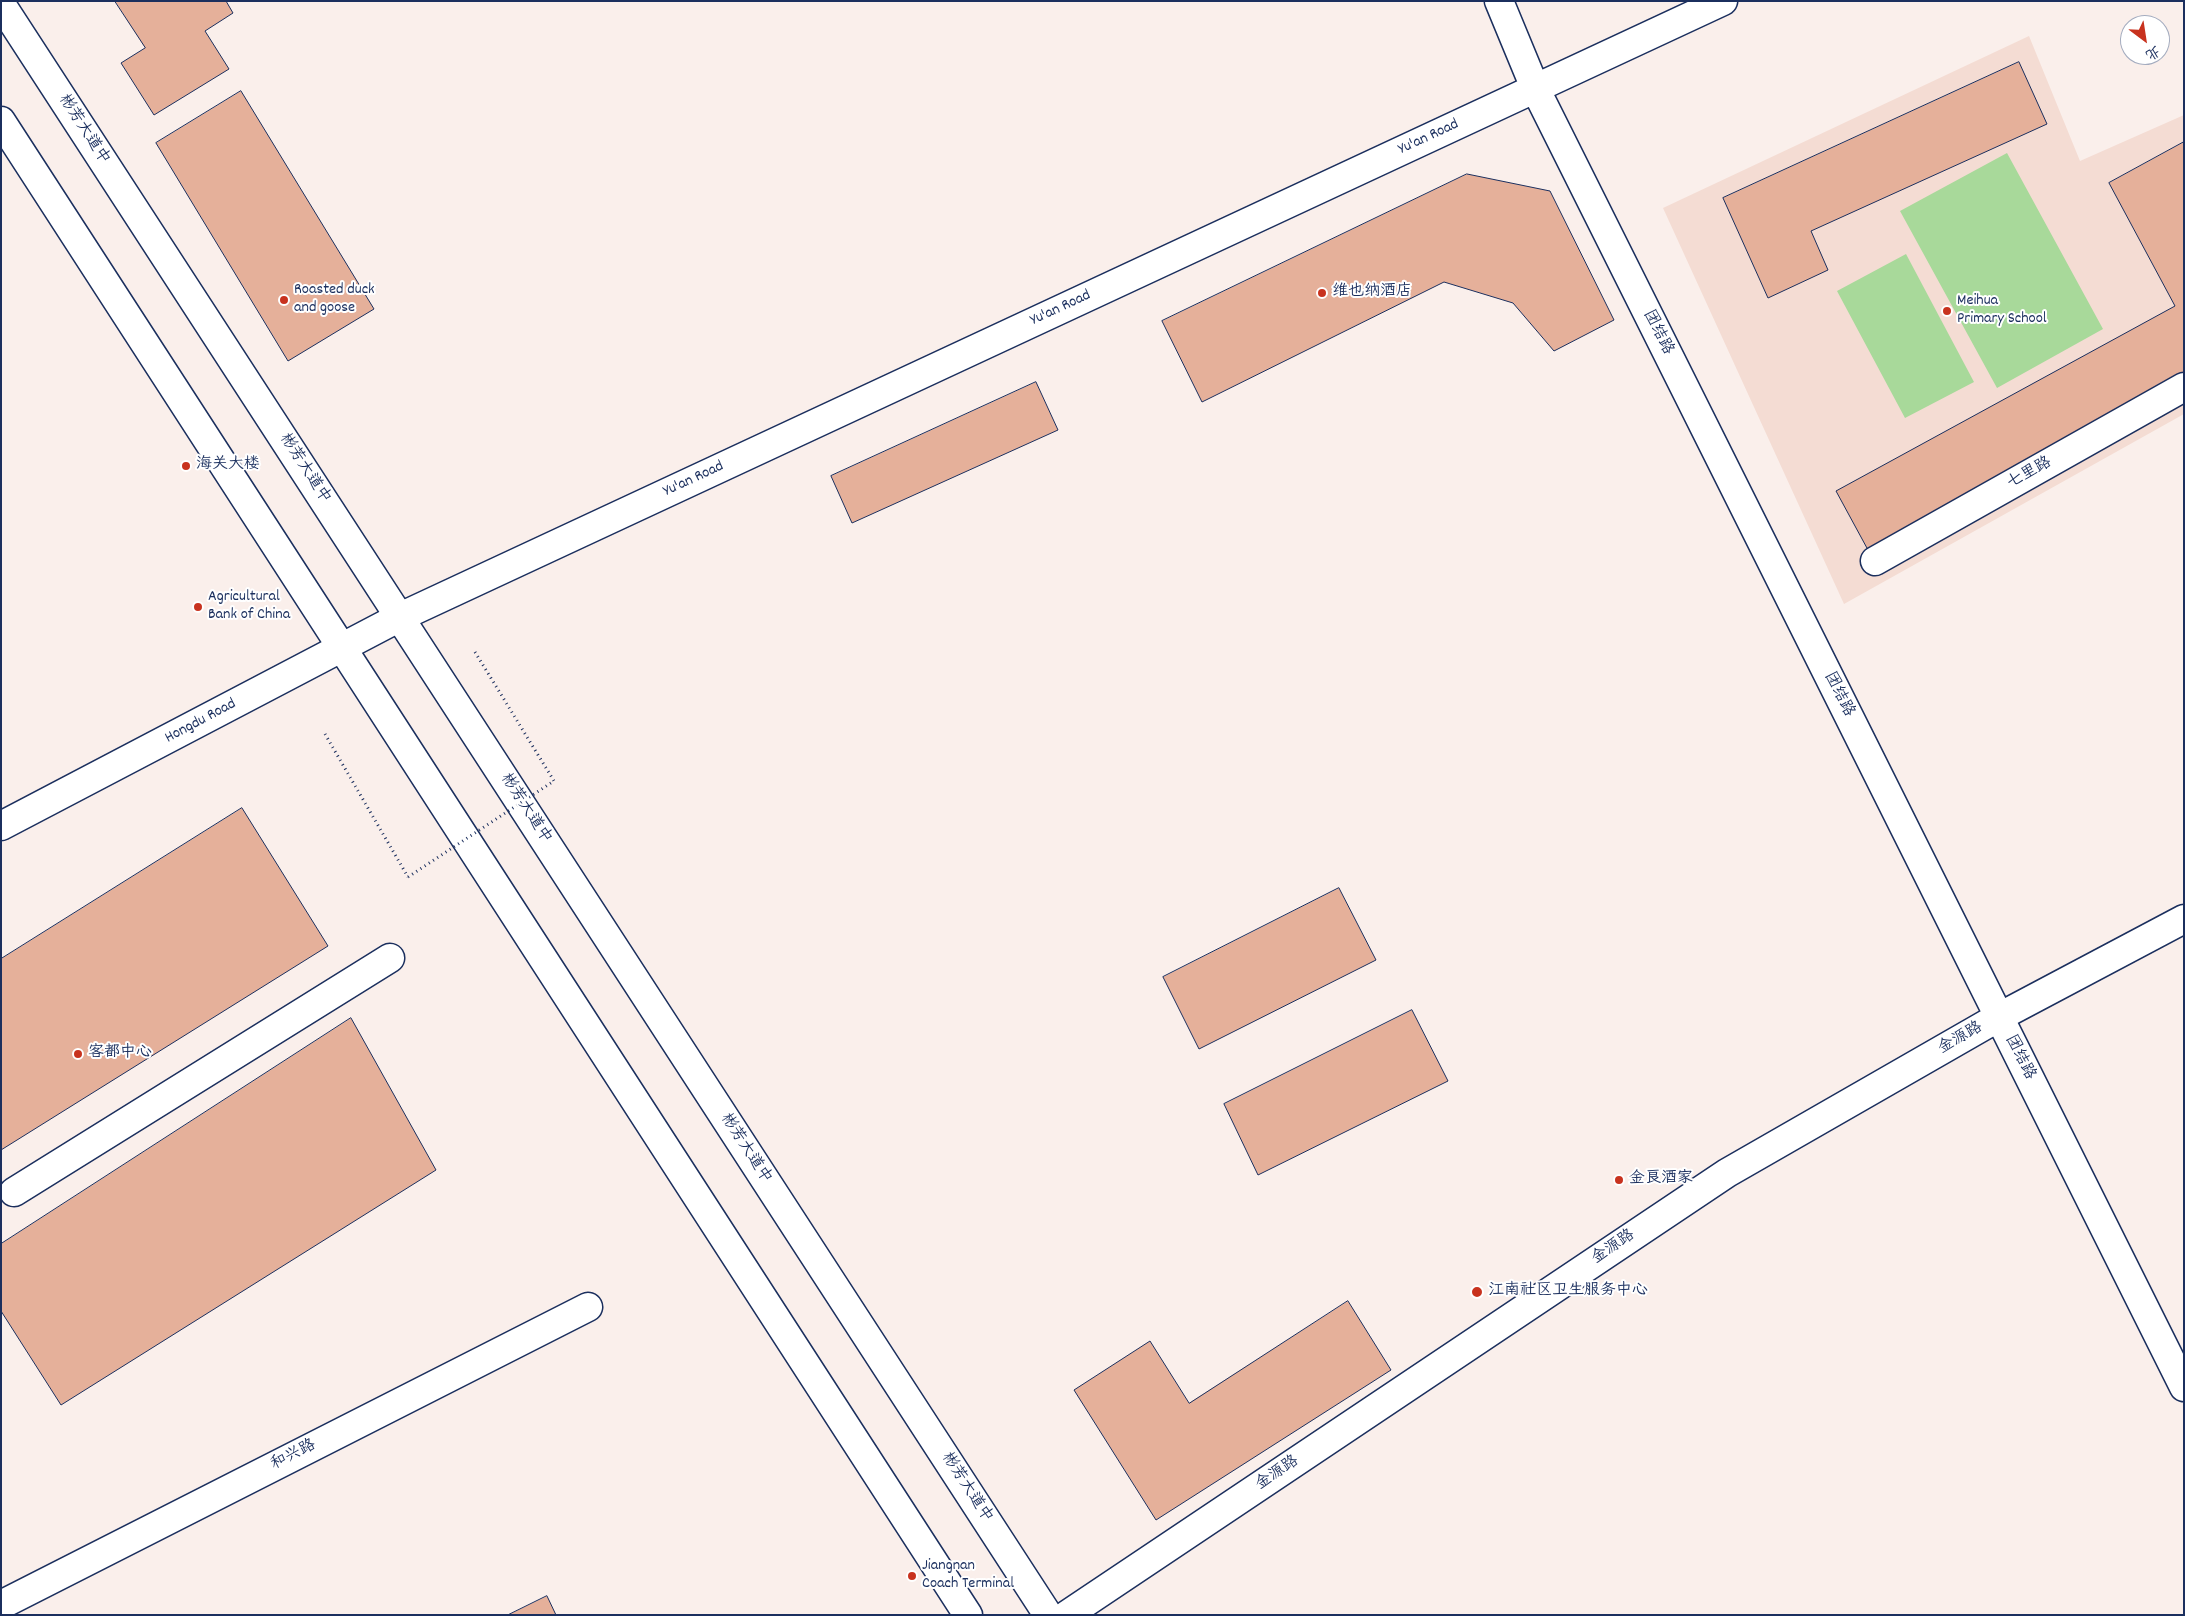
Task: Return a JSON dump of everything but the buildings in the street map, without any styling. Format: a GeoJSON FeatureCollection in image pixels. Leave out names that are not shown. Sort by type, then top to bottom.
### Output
{"type":"FeatureCollection","features":[{"type":"Feature","properties":{"kind":"street","name":"团结路"},"geometry":{"type":"LineString","coordinates":[[1499,1],[1535,88],[2184,1387]]}},
{"type":"Feature","properties":{"kind":"street","name":"Yu'an Road"},"geometry":{"type":"LineString","coordinates":[[400,617],[1723,1]]}},
{"type":"Feature","properties":{"kind":"street","name":"彬芳大道中"},"geometry":{"type":"LineString","coordinates":[[1,4],[1048,1615]]}},
{"type":"Feature","properties":{"kind":"street"},"geometry":{"type":"LineString","coordinates":[[1,121],[968,1615]]}},
{"type":"Feature","properties":{"kind":"street","name":"七里路"},"geometry":{"type":"LineString","coordinates":[[1875,561],[2184,387]]}},
{"type":"Feature","properties":{"kind":"street","name":"Hongdu Road"},"geometry":{"type":"LineString","coordinates":[[1,826],[400,617]]}},
{"type":"Feature","properties":{"kind":"street","name":"金源路"},"geometry":{"type":"LineString","coordinates":[[1068,1615],[1727,1173],[1999,1017],[2184,919]]}},
{"type":"Feature","properties":{"kind":"street"},"geometry":{"type":"LineString","coordinates":[[14,1192],[390,958]]}},
{"type":"Feature","properties":{"kind":"street","name":"和兴路"},"geometry":{"type":"LineString","coordinates":[[1,1605],[588,1307]]}},
{"type":"Feature","properties":{"kind":"path"},"geometry":{"type":"LineString","coordinates":[[325,734],[408,876],[554,781],[475,652]]}},
{"type":"Feature","properties":{"kind":"shaded area","name":"Meihua Primary School"},"geometry":{"type":"Polygon","coordinates":[[[2029,36],[2080,161],[2184,115],[2184,414],[1844,604],[1663,208],[2029,36]]]}},
{"type":"Feature","properties":{"kind":"green space"},"geometry":{"type":"Polygon","coordinates":[[[2007,153],[2103,329],[1997,388],[1900,211],[2007,153]]]}},
{"type":"Feature","properties":{"kind":"green space"},"geometry":{"type":"Polygon","coordinates":[[[1906,254],[1974,382],[1905,418],[1837,291],[1906,254]]]}},
{"type":"Feature","properties":{"kind":"place","name":"维也纳酒店"},"geometry":{"type":"Point","coordinates":[1322,293]}},
{"type":"Feature","properties":{"kind":"place","name":"Roasted duck and goose"},"geometry":{"type":"Point","coordinates":[284,300]}},
{"type":"Feature","properties":{"kind":"place","name":"Meihua Primary School"},"geometry":{"type":"Point","coordinates":[1947,311]}},
{"type":"Feature","properties":{"kind":"place","name":"海关大楼"},"geometry":{"type":"Point","coordinates":[186,466]}},
{"type":"Feature","properties":{"kind":"place","name":"Agricultural Bank of China"},"geometry":{"type":"Point","coordinates":[198,607]}},
{"type":"Feature","properties":{"kind":"place","name":"客都中心"},"geometry":{"type":"Point","coordinates":[78,1054]}},
{"type":"Feature","properties":{"kind":"place","name":"金良酒家"},"geometry":{"type":"Point","coordinates":[1619,1180]}},
{"type":"Feature","properties":{"kind":"place","name":"江南社区卫生服务中心"},"geometry":{"type":"Point","coordinates":[1477,1292]}},
{"type":"Feature","properties":{"kind":"place","name":"Jiangnan Coach Terminal"},"geometry":{"type":"Point","coordinates":[912,1576]}}]}
